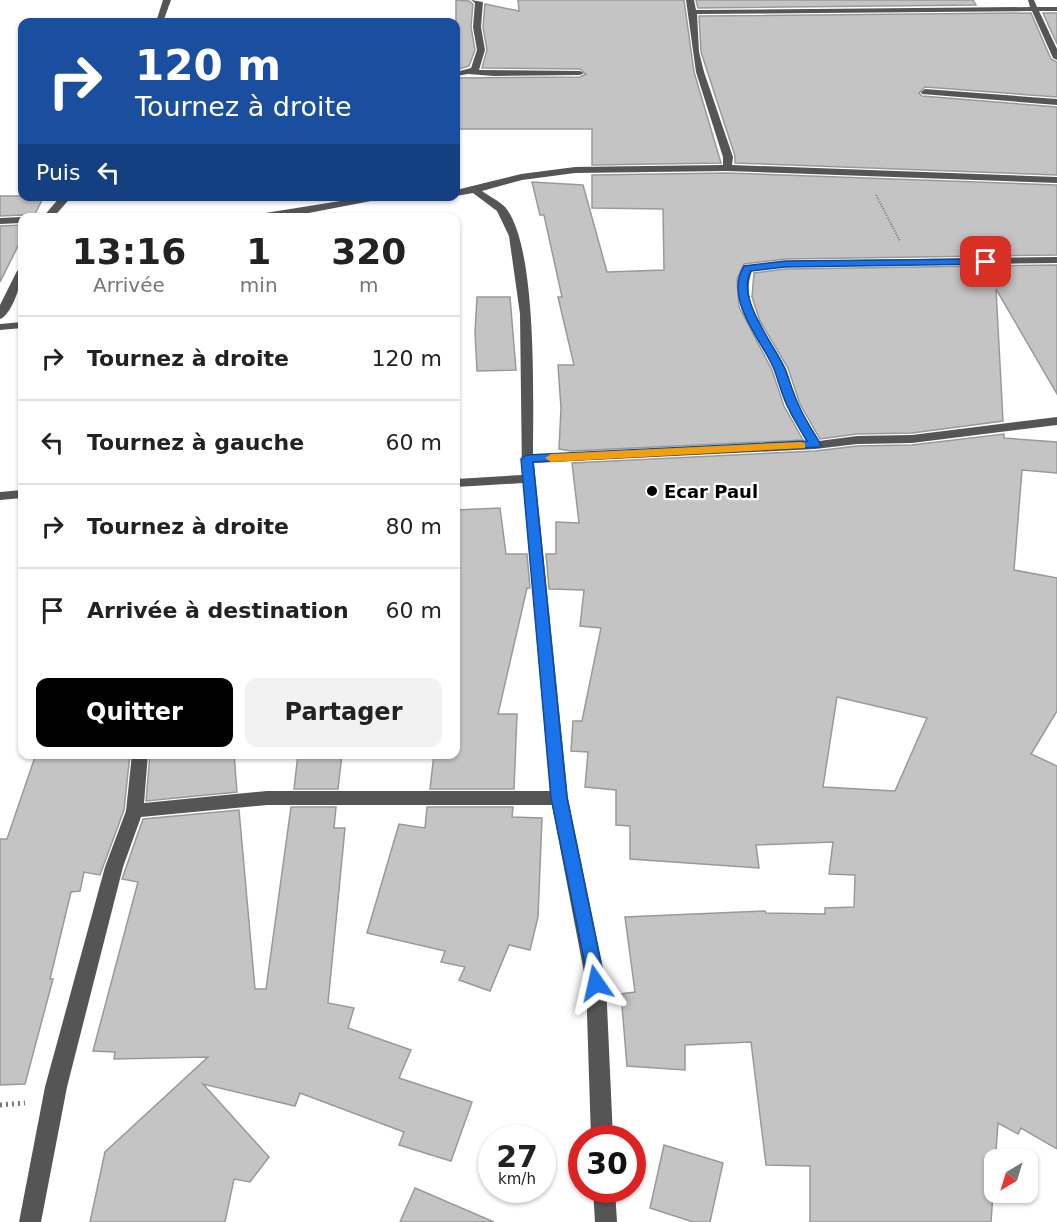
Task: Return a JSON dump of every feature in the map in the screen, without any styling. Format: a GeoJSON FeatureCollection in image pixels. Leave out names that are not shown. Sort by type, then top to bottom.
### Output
{"type":"FeatureCollection","features":[{"type":"Feature","properties":{"kind":"street"},"geometry":{"type":"LineString","coordinates":[[160,18],[167,0]]}},
{"type":"Feature","properties":{"kind":"street"},"geometry":{"type":"LineString","coordinates":[[471,72],[475,70],[481,50],[477,27],[478,2],[475,0]]}},
{"type":"Feature","properties":{"kind":"street"},"geometry":{"type":"LineString","coordinates":[[690,0],[702,87],[729,157],[727,168]]}},
{"type":"Feature","properties":{"kind":"street"},"geometry":{"type":"LineString","coordinates":[[693,12],[1032,4],[1057,9]]}},
{"type":"Feature","properties":{"kind":"street"},"geometry":{"type":"LineString","coordinates":[[1032,4],[1057,58]]}},
{"type":"Feature","properties":{"kind":"street"},"geometry":{"type":"LineString","coordinates":[[460,73],[580,73]]}},
{"type":"Feature","properties":{"kind":"street"},"geometry":{"type":"LineString","coordinates":[[925,92],[1057,102]]}},
{"type":"Feature","properties":{"kind":"street"},"geometry":{"type":"LineString","coordinates":[[460,192],[475,190],[521,177],[575,170],[727,168],[1057,180]]}},
{"type":"Feature","properties":{"kind":"street"},"geometry":{"type":"LineString","coordinates":[[475,190],[501,209],[514,236],[526,314],[527,459],[559,798],[596,983],[601,1125]]}},
{"type":"Feature","properties":{"kind":"street"},"geometry":{"type":"LineString","coordinates":[[52,213],[62,201]]}},
{"type":"Feature","properties":{"kind":"street"},"geometry":{"type":"LineString","coordinates":[[293,213],[358,201]]}},
{"type":"Feature","properties":{"kind":"street"},"geometry":{"type":"LineString","coordinates":[[351,202],[353,213]]}},
{"type":"Feature","properties":{"kind":"street"},"geometry":{"type":"LineString","coordinates":[[0,221],[18,220]]}},
{"type":"Feature","properties":{"kind":"street"},"geometry":{"type":"LineString","coordinates":[[815,445],[794,408],[779,367],[757,332],[745,299],[743,276],[748,268],[785,264],[1057,260]]}},
{"type":"Feature","properties":{"kind":"street"},"geometry":{"type":"LineString","coordinates":[[0,316],[18,279]]}},
{"type":"Feature","properties":{"kind":"street"},"geometry":{"type":"LineString","coordinates":[[0,327],[18,326]]}},
{"type":"Feature","properties":{"kind":"street"},"geometry":{"type":"LineString","coordinates":[[527,459],[815,445],[857,440],[912,439],[1057,421]]}},
{"type":"Feature","properties":{"kind":"street"},"geometry":{"type":"LineString","coordinates":[[460,483],[529,479]]}},
{"type":"Feature","properties":{"kind":"street"},"geometry":{"type":"LineString","coordinates":[[0,495],[18,494]]}},
{"type":"Feature","properties":{"kind":"street"},"geometry":{"type":"LineString","coordinates":[[30,1222],[56,1087],[114,867],[135,811],[140,759]]}},
{"type":"Feature","properties":{"kind":"street"},"geometry":{"type":"LineString","coordinates":[[135,811],[267,798],[559,798]]}},
{"type":"Feature","properties":{"kind":"street"},"geometry":{"type":"LineString","coordinates":[[605,1203],[606,1222]]}},
{"type":"Feature","properties":{"kind":"path"},"geometry":{"type":"LineString","coordinates":[[863,172],[912,263]]}},
{"type":"Feature","properties":{"kind":"building"},"geometry":{"type":"Polygon","coordinates":[[[456,0],[469,1],[473,4],[471,27],[475,50],[469,66],[460,69],[460,18],[456,18],[456,0]]]}},
{"type":"Feature","properties":{"kind":"building"},"geometry":{"type":"Polygon","coordinates":[[[518,0],[684,0],[694,72],[721,163],[592,165],[592,129],[460,129],[460,78],[580,77],[586,74],[580,69],[482,68],[487,50],[483,27],[485,4],[519,11],[518,0]]]}},
{"type":"Feature","properties":{"kind":"building"},"geometry":{"type":"Polygon","coordinates":[[[696,0],[973,0],[976,5],[698,8],[696,0]]]}},
{"type":"Feature","properties":{"kind":"building"},"geometry":{"type":"Polygon","coordinates":[[[1031,13],[1051,59],[1057,62],[1057,97],[925,87],[919,93],[922,96],[1057,107],[1057,175],[735,163],[735,156],[701,52],[699,16],[1031,13]]]}},
{"type":"Feature","properties":{"kind":"building"},"geometry":{"type":"Polygon","coordinates":[[[1043,13],[1057,13],[1057,44],[1043,13]]]}},
{"type":"Feature","properties":{"kind":"building"},"geometry":{"type":"Polygon","coordinates":[[[727,173],[1057,185],[1057,255],[785,259],[744,264],[737,279],[739,307],[772,370],[784,406],[803,440],[571,451],[559,449],[561,408],[558,365],[574,365],[558,297],[562,297],[544,215],[540,215],[532,182],[583,185],[607,272],[664,270],[663,209],[592,208],[592,175],[727,173]]]}},
{"type":"Feature","properties":{"kind":"building"},"geometry":{"type":"Polygon","coordinates":[[[0,196],[18,196],[18,201],[42,201],[36,213],[0,216],[0,196]]]}},
{"type":"Feature","properties":{"kind":"building"},"geometry":{"type":"Polygon","coordinates":[[[18,225],[18,246],[0,282],[0,226],[18,225]]]}},
{"type":"Feature","properties":{"kind":"building"},"geometry":{"type":"Polygon","coordinates":[[[1057,265],[1057,394],[996,289],[1003,421],[912,433],[857,434],[820,439],[800,404],[788,368],[760,321],[752,297],[754,273],[785,269],[1057,265]]]}},
{"type":"Feature","properties":{"kind":"building"},"geometry":{"type":"Polygon","coordinates":[[[477,297],[510,297],[516,370],[477,371],[475,332],[477,297]]]}},
{"type":"Feature","properties":{"kind":"building"},"geometry":{"type":"Polygon","coordinates":[[[1004,434],[1004,438],[1057,442],[1057,473],[1022,470],[1014,570],[1057,578],[1057,711],[1031,754],[1057,766],[1057,1149],[1021,1128],[1018,1134],[998,1123],[996,1149],[984,1149],[984,1203],[992,1203],[991,1222],[810,1222],[810,1166],[766,1165],[751,1042],[685,1045],[685,1070],[627,1066],[621,994],[635,992],[625,917],[765,911],[766,913],[825,914],[825,908],[854,907],[855,875],[829,874],[833,842],[756,845],[759,868],[630,859],[630,826],[616,825],[616,790],[585,787],[588,752],[571,751],[573,721],[582,721],[601,628],[580,626],[584,590],[549,589],[546,554],[556,554],[556,522],[579,523],[572,463],[815,451],[857,446],[912,445],[1004,434]],[[837,697],[823,787],[895,791],[927,718],[837,697]]]}},
{"type":"Feature","properties":{"kind":"building"},"geometry":{"type":"Polygon","coordinates":[[[500,508],[506,554],[527,554],[530,588],[527,588],[498,714],[517,714],[514,789],[430,789],[433,759],[460,759],[460,510],[500,508]]]}},
{"type":"Feature","properties":{"kind":"building"},"geometry":{"type":"Polygon","coordinates":[[[34,759],[129,759],[124,810],[100,875],[84,872],[80,891],[71,892],[50,979],[53,979],[25,1084],[0,1085],[0,839],[7,839],[34,759]]]}},
{"type":"Feature","properties":{"kind":"building"},"geometry":{"type":"Polygon","coordinates":[[[150,759],[234,759],[237,792],[146,801],[150,759]]]}},
{"type":"Feature","properties":{"kind":"building"},"geometry":{"type":"Polygon","coordinates":[[[297,759],[341,759],[338,789],[294,789],[297,759]]]}},
{"type":"Feature","properties":{"kind":"building"},"geometry":{"type":"Polygon","coordinates":[[[291,807],[336,807],[334,828],[345,828],[328,1003],[354,1008],[348,1028],[411,1050],[399,1078],[472,1102],[451,1161],[399,1145],[404,1132],[300,1093],[295,1106],[203,1084],[269,1157],[250,1182],[234,1179],[225,1222],[90,1222],[105,1152],[208,1057],[114,1059],[115,1052],[93,1051],[138,882],[122,879],[143,819],[239,810],[255,989],[266,989],[291,807]]]}},
{"type":"Feature","properties":{"kind":"building"},"geometry":{"type":"Polygon","coordinates":[[[427,807],[513,807],[512,817],[542,818],[538,917],[530,950],[509,945],[490,991],[459,980],[465,967],[441,962],[445,951],[367,933],[399,824],[425,828],[427,807]]]}},
{"type":"Feature","properties":{"kind":"building"},"geometry":{"type":"Polygon","coordinates":[[[664,1145],[723,1163],[710,1222],[693,1222],[650,1208],[664,1145]]]}},
{"type":"Feature","properties":{"kind":"building"},"geometry":{"type":"Polygon","coordinates":[[[415,1188],[494,1222],[400,1222],[415,1188]]]}},
{"type":"Feature","properties":{"kind":"slow traffic"},"geometry":{"type":"LineString","coordinates":[[551,458],[801,445]]}},
{"type":"Feature","properties":{"kind":"place","name":"Ecar Paul"},"geometry":{"type":"Point","coordinates":[652,491]}},
{"type":"Feature","properties":{"kind":"route"},"geometry":{"type":"LineString","coordinates":[[596,983],[559,798],[527,459],[815,445],[794,408],[779,367],[757,332],[745,299],[743,276],[748,268],[785,264],[986,262]]}}]}
